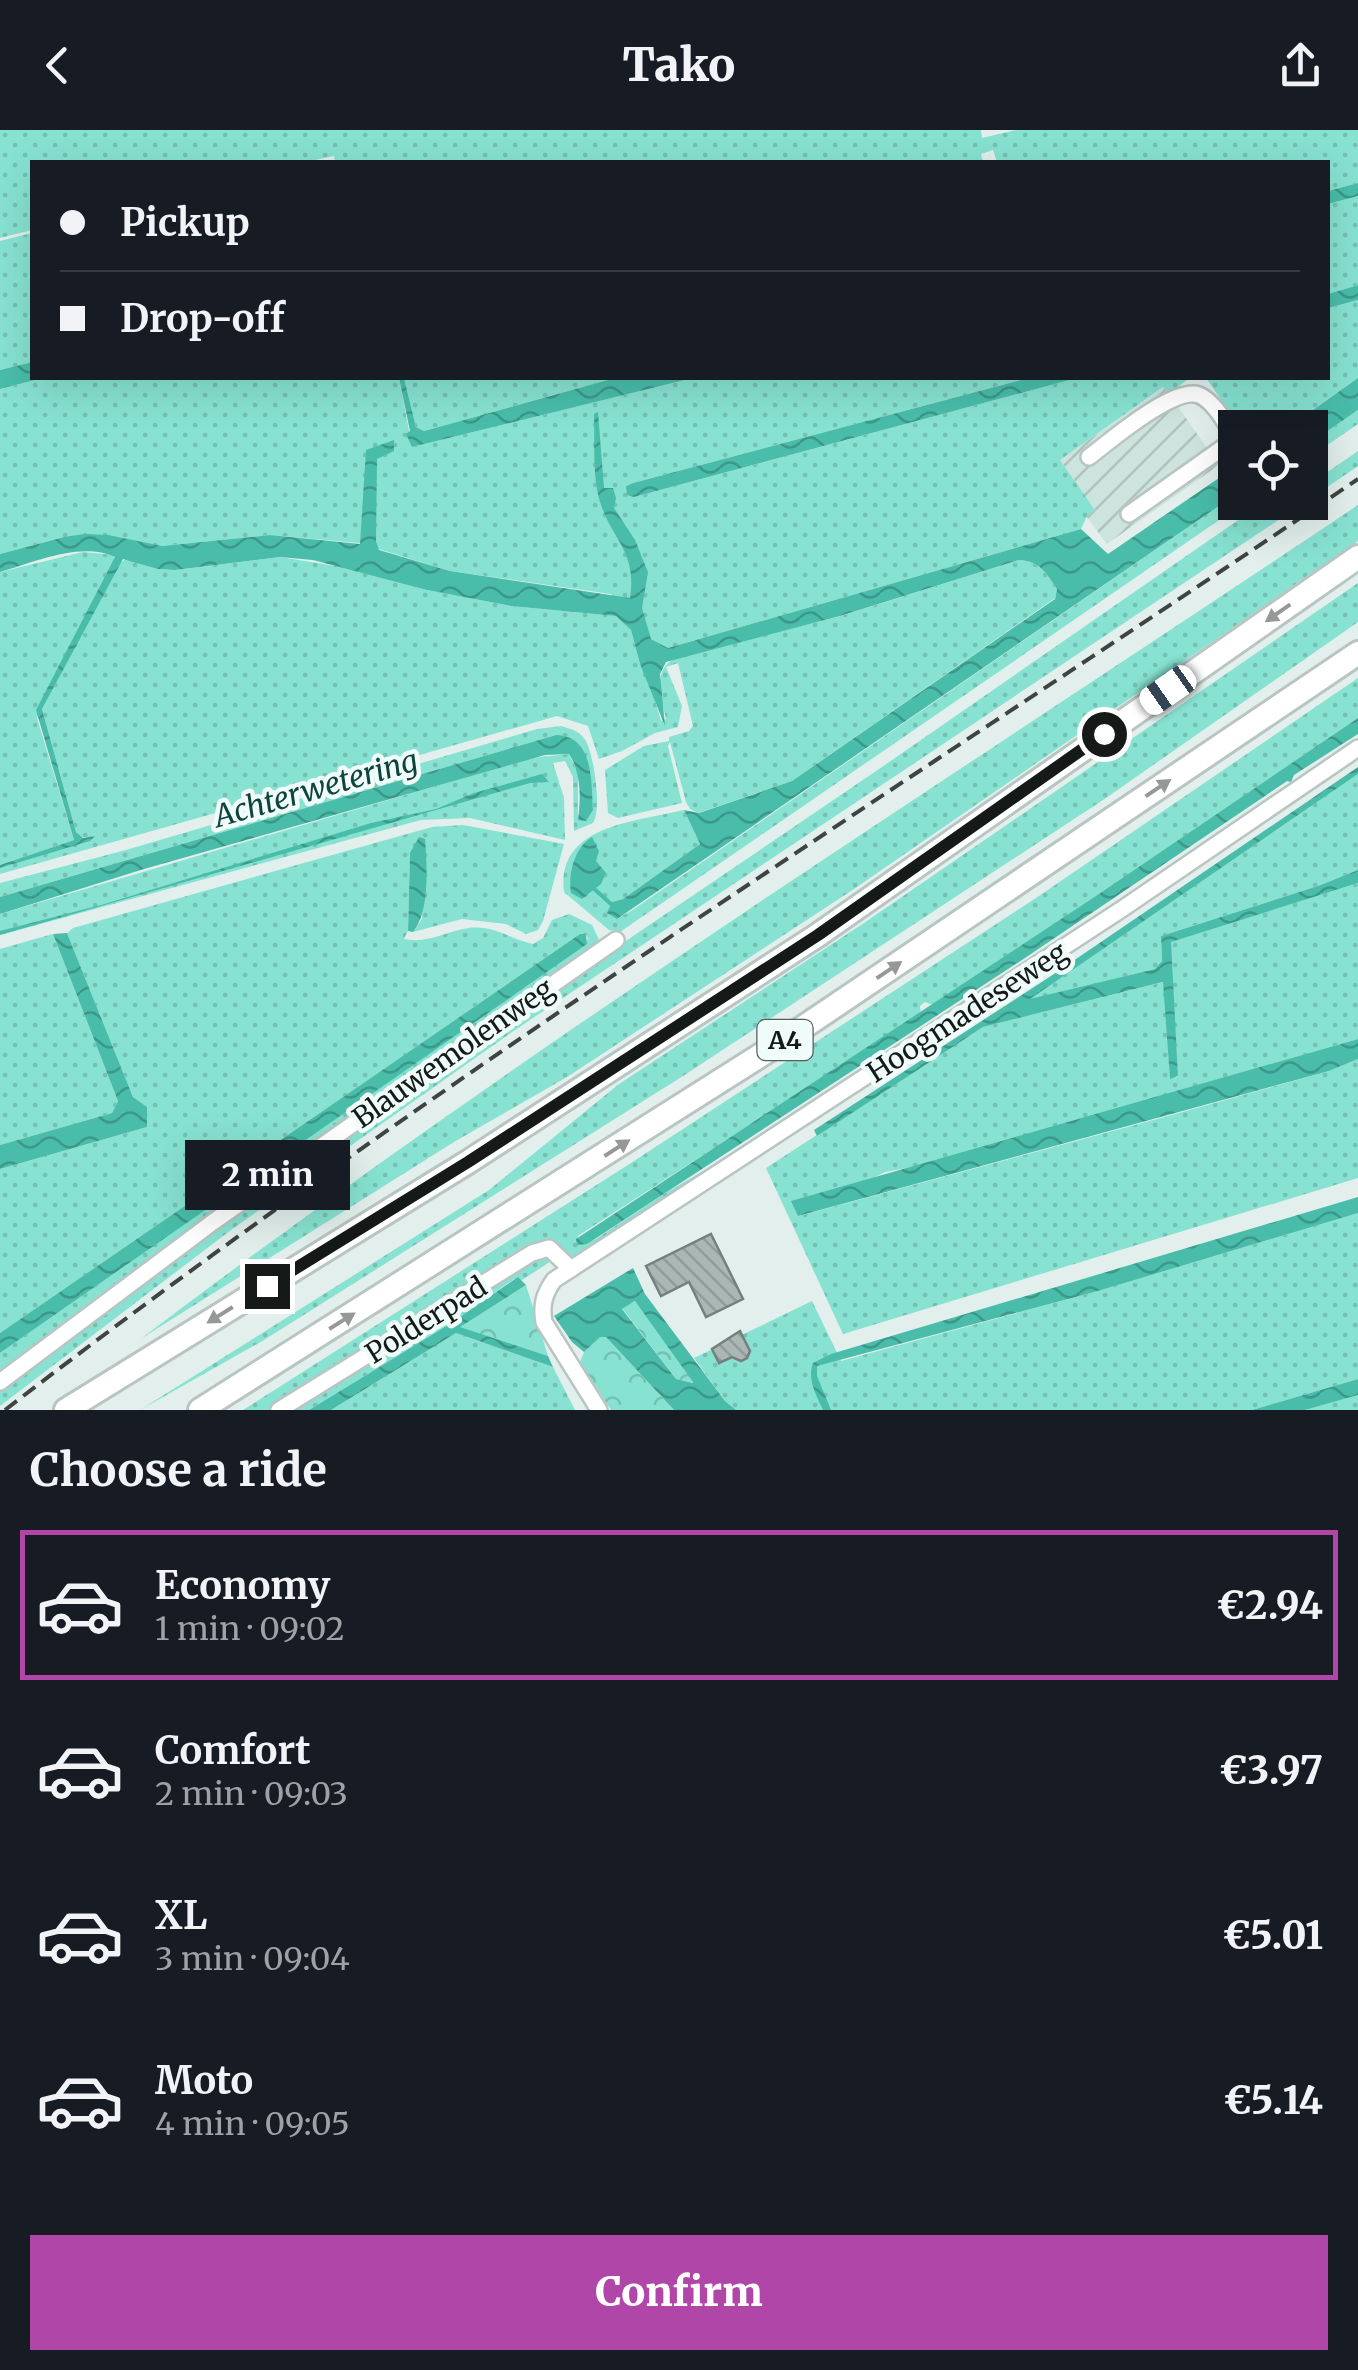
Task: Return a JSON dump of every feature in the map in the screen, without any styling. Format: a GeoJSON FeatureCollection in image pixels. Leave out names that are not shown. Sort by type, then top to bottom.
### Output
{"type":"FeatureCollection","features":[{"type":"Feature","properties":{"kind":"highway","name":"A4"},"geometry":{"type":"LineString","coordinates":[[66,1410],[468,1162],[818,935],[1358,558]]}},
{"type":"Feature","properties":{"kind":"highway","name":"A4"},"geometry":{"type":"LineString","coordinates":[[200,1410],[780,1043],[1358,652]]}},
{"type":"Feature","properties":{"kind":"street"},"geometry":{"type":"LineString","coordinates":[[1088,456],[1172,398],[1189,393],[1210,402],[1218,414]]}},
{"type":"Feature","properties":{"kind":"street"},"geometry":{"type":"LineString","coordinates":[[1129,514],[1218,450]]}},
{"type":"Feature","properties":{"kind":"street","name":"Hoogmadeseweg"},"geometry":{"type":"LineString","coordinates":[[571,1269],[1106,920],[1358,748]]}},
{"type":"Feature","properties":{"kind":"street","name":"Blauwemolenweg"},"geometry":{"type":"LineString","coordinates":[[0,1382],[213,1222],[616,940]]}},
{"type":"Feature","properties":{"kind":"street","name":"Polderpad"},"geometry":{"type":"LineString","coordinates":[[278,1410],[532,1253],[549,1248],[571,1269]]}},
{"type":"Feature","properties":{"kind":"street"},"geometry":{"type":"LineString","coordinates":[[571,1269],[549,1288],[542,1309],[544,1322],[598,1410]]}},
{"type":"Feature","properties":{"kind":"shaded area"},"geometry":{"type":"Polygon","coordinates":[[[1164,387],[1218,466],[1107,544],[1086,516],[1095,510],[1060,460],[1164,387]]]}},
{"type":"Feature","properties":{"kind":"green space"},"geometry":{"type":"Polygon","coordinates":[[[0,130],[981,130],[982,138],[1016,130],[1358,130],[1358,183],[1330,190],[1330,160],[996,160],[993,150],[981,154],[982,160],[335,160],[334,156],[315,160],[30,160],[30,230],[0,238],[0,130]]]}},
{"type":"Feature","properties":{"kind":"green space"},"geometry":{"type":"Polygon","coordinates":[[[1358,196],[1358,285],[1330,293],[1330,203],[1358,196]]]}},
{"type":"Feature","properties":{"kind":"green space"},"geometry":{"type":"Polygon","coordinates":[[[30,234],[30,362],[0,370],[0,241],[30,234]]]}},
{"type":"Feature","properties":{"kind":"green space"},"geometry":{"type":"Polygon","coordinates":[[[1358,300],[1358,378],[1313,410],[1228,410],[1207,380],[1330,380],[1330,307],[1358,300]]]}},
{"type":"Feature","properties":{"kind":"green space"},"geometry":{"type":"Polygon","coordinates":[[[35,380],[399,380],[412,447],[685,380],[1020,380],[633,483],[626,486],[634,497],[1070,380],[1187,380],[1169,393],[1163,387],[1060,460],[1095,510],[1081,529],[668,648],[651,639],[611,594],[450,571],[359,543],[270,535],[162,546],[64,537],[0,554],[0,389],[35,380]]]}},
{"type":"Feature","properties":{"kind":"green space"},"geometry":{"type":"Polygon","coordinates":[[[404,380],[608,380],[424,431],[416,427],[404,380]]]}},
{"type":"Feature","properties":{"kind":"green space"},"geometry":{"type":"Polygon","coordinates":[[[1358,410],[1358,424],[1328,445],[1328,431],[1358,410]]]}},
{"type":"Feature","properties":{"kind":"green space"},"geometry":{"type":"Polygon","coordinates":[[[1358,451],[1358,466],[1328,487],[1328,472],[1358,451]]]}},
{"type":"Feature","properties":{"kind":"green space"},"geometry":{"type":"Polygon","coordinates":[[[1358,505],[1358,541],[854,889],[567,1077],[454,1142],[142,1338],[290,1228],[591,1016],[1358,505]]]}},
{"type":"Feature","properties":{"kind":"green space"},"geometry":{"type":"Polygon","coordinates":[[[1218,507],[1219,520],[620,932],[609,930],[564,892],[565,870],[572,853],[586,840],[622,824],[684,810],[700,844],[623,899],[612,902],[616,919],[1218,507]]]}},
{"type":"Feature","properties":{"kind":"green space"},"geometry":{"type":"Polygon","coordinates":[[[1238,520],[1279,520],[512,1032],[231,1230],[0,1406],[0,1389],[222,1221],[1238,520]]]}},
{"type":"Feature","properties":{"kind":"green space"},"geometry":{"type":"Polygon","coordinates":[[[83,552],[114,555],[115,562],[37,718],[74,840],[0,865],[0,572],[83,552]]]}},
{"type":"Feature","properties":{"kind":"green space"},"geometry":{"type":"Polygon","coordinates":[[[280,557],[355,569],[427,590],[511,606],[617,616],[631,630],[661,721],[666,719],[661,675],[664,668],[678,657],[841,616],[1019,560],[1037,565],[1057,589],[1055,598],[792,781],[698,813],[686,802],[670,742],[682,803],[618,818],[608,813],[605,770],[644,746],[669,741],[669,737],[693,726],[678,663],[666,667],[682,706],[678,727],[655,733],[599,759],[588,726],[557,716],[0,874],[0,868],[94,837],[79,837],[76,832],[42,709],[119,564],[127,558],[158,569],[175,570],[280,557]]]}},
{"type":"Feature","properties":{"kind":"green space"},"geometry":{"type":"Polygon","coordinates":[[[1358,583],[1358,622],[1106,798],[683,1076],[264,1340],[140,1410],[489,1190],[619,1084],[864,923],[1358,583]]]}},
{"type":"Feature","properties":{"kind":"green space"},"geometry":{"type":"Polygon","coordinates":[[[1358,678],[1358,718],[936,1006],[925,1002],[920,1006],[921,1014],[578,1236],[577,1245],[594,1240],[745,1147],[572,1259],[562,1254],[522,1280],[514,1279],[448,1325],[309,1410],[243,1410],[1033,900],[1358,678]]]}},
{"type":"Feature","properties":{"kind":"green space"},"geometry":{"type":"Polygon","coordinates":[[[561,726],[573,730],[587,743],[597,796],[593,823],[574,831],[573,777],[565,761],[553,763],[564,798],[565,840],[470,818],[421,820],[0,935],[0,914],[531,758],[569,754],[578,773],[578,819],[593,810],[587,760],[556,735],[0,897],[0,883],[126,850],[537,729],[561,726]]]}},
{"type":"Feature","properties":{"kind":"green space"},"geometry":{"type":"Polygon","coordinates":[[[1358,774],[1358,870],[1161,936],[1162,961],[1155,969],[1026,1001],[1358,774]]]}},
{"type":"Feature","properties":{"kind":"green space"},"geometry":{"type":"Polygon","coordinates":[[[463,825],[564,844],[543,921],[538,930],[526,934],[506,924],[462,919],[413,932],[422,919],[425,840],[410,853],[408,931],[404,939],[422,940],[478,928],[533,944],[543,938],[552,920],[569,914],[592,925],[600,942],[595,949],[0,1375],[0,1353],[586,944],[588,938],[580,934],[0,1333],[0,1169],[147,1127],[146,1107],[133,1097],[67,933],[73,928],[432,827],[463,825]]]}},
{"type":"Feature","properties":{"kind":"green space"},"geometry":{"type":"Polygon","coordinates":[[[1358,883],[1358,1039],[923,1165],[885,1172],[799,1216],[1329,1071],[1358,1059],[1358,1178],[843,1334],[766,1168],[983,1027],[1164,982],[1170,1078],[1178,1077],[1170,942],[1358,883]]]}},
{"type":"Feature","properties":{"kind":"green space"},"geometry":{"type":"Polygon","coordinates":[[[53,934],[118,1101],[112,1113],[0,1145],[0,949],[53,934]]]}},
{"type":"Feature","properties":{"kind":"green space"},"geometry":{"type":"Polygon","coordinates":[[[1358,1213],[1358,1379],[1252,1410],[736,1410],[694,1358],[812,1301],[841,1361],[1098,1291],[1358,1213]]]}},
{"type":"Feature","properties":{"kind":"green space"},"geometry":{"type":"Polygon","coordinates":[[[526,1285],[548,1356],[459,1327],[526,1285]]]}},
{"type":"Feature","properties":{"kind":"green space"},"geometry":{"type":"Polygon","coordinates":[[[636,1301],[694,1383],[676,1379],[622,1308],[636,1301]]]}},
{"type":"Feature","properties":{"kind":"green space"},"geometry":{"type":"Polygon","coordinates":[[[456,1333],[553,1367],[575,1410],[331,1410],[456,1333]]]}},
{"type":"Feature","properties":{"kind":"green space"},"geometry":{"type":"Polygon","coordinates":[[[600,1336],[606,1337],[674,1410],[611,1410],[580,1362],[600,1336]]]}},
{"type":"Feature","properties":{"kind":"green space"},"geometry":{"type":"Polygon","coordinates":[[[1358,1395],[1358,1410],[1305,1410],[1358,1395]]]}},
{"type":"Feature","properties":{"kind":"water"},"geometry":{"type":"Polygon","coordinates":[[[1358,183],[1358,196],[1330,203],[1330,190],[1358,183]]]}},
{"type":"Feature","properties":{"kind":"water"},"geometry":{"type":"Polygon","coordinates":[[[1358,285],[1358,300],[1330,307],[1330,293],[1358,285]]]}},
{"type":"Feature","properties":{"kind":"water"},"geometry":{"type":"Polygon","coordinates":[[[30,362],[30,380],[35,380],[0,389],[0,370],[30,362]]]}},
{"type":"Feature","properties":{"kind":"water"},"geometry":{"type":"Polygon","coordinates":[[[1358,378],[1358,410],[1328,431],[1328,410],[1313,410],[1358,378]]]}},
{"type":"Feature","properties":{"kind":"water"},"geometry":{"type":"Polygon","coordinates":[[[399,380],[404,380],[416,427],[424,431],[608,380],[685,380],[412,447],[406,434],[410,431],[399,380]]]}},
{"type":"Feature","properties":{"kind":"water"},"geometry":{"type":"Polygon","coordinates":[[[1020,380],[1070,380],[634,497],[627,495],[626,486],[1020,380]]]}},
{"type":"Feature","properties":{"kind":"water"},"geometry":{"type":"Polygon","coordinates":[[[598,412],[604,488],[613,488],[614,508],[635,540],[648,572],[642,608],[651,639],[668,648],[1081,529],[1108,554],[1218,479],[1218,507],[617,919],[607,913],[612,902],[623,899],[700,844],[684,810],[699,813],[792,781],[1055,599],[1057,589],[1046,573],[1037,565],[1019,560],[840,616],[666,662],[660,674],[665,726],[631,630],[616,616],[511,606],[427,590],[313,560],[280,557],[175,570],[123,559],[42,709],[76,832],[83,838],[95,836],[90,841],[0,868],[74,840],[36,710],[115,557],[73,552],[0,572],[0,554],[85,534],[162,546],[270,535],[360,544],[366,450],[394,440],[394,451],[377,459],[379,550],[450,571],[630,598],[627,558],[597,492],[594,414],[598,412]]]}},
{"type":"Feature","properties":{"kind":"water"},"geometry":{"type":"Polygon","coordinates":[[[1358,718],[1358,734],[1294,775],[1291,782],[1287,781],[1022,960],[587,1244],[577,1245],[576,1239],[1358,718]]]}},
{"type":"Feature","properties":{"kind":"water"},"geometry":{"type":"Polygon","coordinates":[[[556,735],[578,743],[588,762],[593,810],[586,821],[578,820],[579,786],[569,754],[545,755],[0,914],[0,897],[556,735]]]}},
{"type":"Feature","properties":{"kind":"water"},"geometry":{"type":"Polygon","coordinates":[[[1358,767],[1358,774],[1030,999],[1155,969],[1162,961],[1161,936],[1358,870],[1358,883],[1171,942],[1178,1076],[1170,1079],[1163,982],[983,1027],[817,1136],[814,1130],[1054,974],[1358,767]]]}},
{"type":"Feature","properties":{"kind":"water"},"geometry":{"type":"Polygon","coordinates":[[[542,774],[549,782],[530,783],[0,935],[0,931],[101,905],[371,823],[436,809],[474,793],[542,774]]]}},
{"type":"Feature","properties":{"kind":"water"},"geometry":{"type":"Polygon","coordinates":[[[419,837],[425,839],[426,888],[413,932],[408,931],[410,853],[419,837]]]}},
{"type":"Feature","properties":{"kind":"water"},"geometry":{"type":"Polygon","coordinates":[[[592,837],[599,851],[596,861],[606,873],[601,884],[582,899],[571,893],[570,878],[577,855],[592,837]]]}},
{"type":"Feature","properties":{"kind":"water"},"geometry":{"type":"Polygon","coordinates":[[[67,933],[133,1097],[147,1107],[147,1127],[0,1169],[0,1145],[112,1113],[118,1101],[53,934],[67,933]]]}},
{"type":"Feature","properties":{"kind":"water"},"geometry":{"type":"Polygon","coordinates":[[[580,934],[586,934],[587,944],[0,1353],[0,1333],[580,934]]]}},
{"type":"Feature","properties":{"kind":"water"},"geometry":{"type":"Polygon","coordinates":[[[1358,1039],[1358,1059],[1329,1071],[798,1216],[791,1201],[1358,1039]]]}},
{"type":"Feature","properties":{"kind":"water"},"geometry":{"type":"Polygon","coordinates":[[[1358,1197],[1358,1213],[1098,1291],[817,1366],[817,1376],[831,1410],[823,1410],[815,1393],[813,1363],[831,1354],[1358,1197]]]}},
{"type":"Feature","properties":{"kind":"water"},"geometry":{"type":"Polygon","coordinates":[[[633,1268],[645,1294],[725,1401],[736,1410],[674,1410],[606,1337],[600,1337],[584,1352],[554,1316],[633,1268]],[[635,1301],[622,1309],[676,1379],[693,1383],[635,1301]]]}},
{"type":"Feature","properties":{"kind":"water"},"geometry":{"type":"Polygon","coordinates":[[[518,1277],[526,1285],[460,1327],[548,1356],[553,1367],[456,1333],[331,1410],[309,1410],[448,1325],[518,1277]]]}},
{"type":"Feature","properties":{"kind":"water"},"geometry":{"type":"Polygon","coordinates":[[[1358,1379],[1358,1395],[1305,1410],[1252,1410],[1358,1379]]]}},
{"type":"Feature","properties":{"kind":"building"},"geometry":{"type":"Polygon","coordinates":[[[711,1234],[743,1299],[706,1317],[689,1282],[661,1296],[646,1266],[711,1234]]]}},
{"type":"Feature","properties":{"kind":"building"},"geometry":{"type":"Polygon","coordinates":[[[740,1331],[750,1351],[747,1358],[741,1361],[732,1357],[719,1363],[712,1349],[740,1331]]]}},
{"type":"Feature","properties":{"kind":"waterway","name":"Achterwetering"},"geometry":{"type":"LineString","coordinates":[[592,887],[611,904]]}},
{"type":"Feature","properties":{"kind":"railway"},"geometry":{"type":"LineString","coordinates":[[5,1410],[169,1287],[504,1050],[1358,479]]}},
{"type":"Feature","properties":{"kind":"route"},"geometry":{"type":"LineString","coordinates":[[267,1286],[468,1162],[818,935],[1104,734]]}}]}
